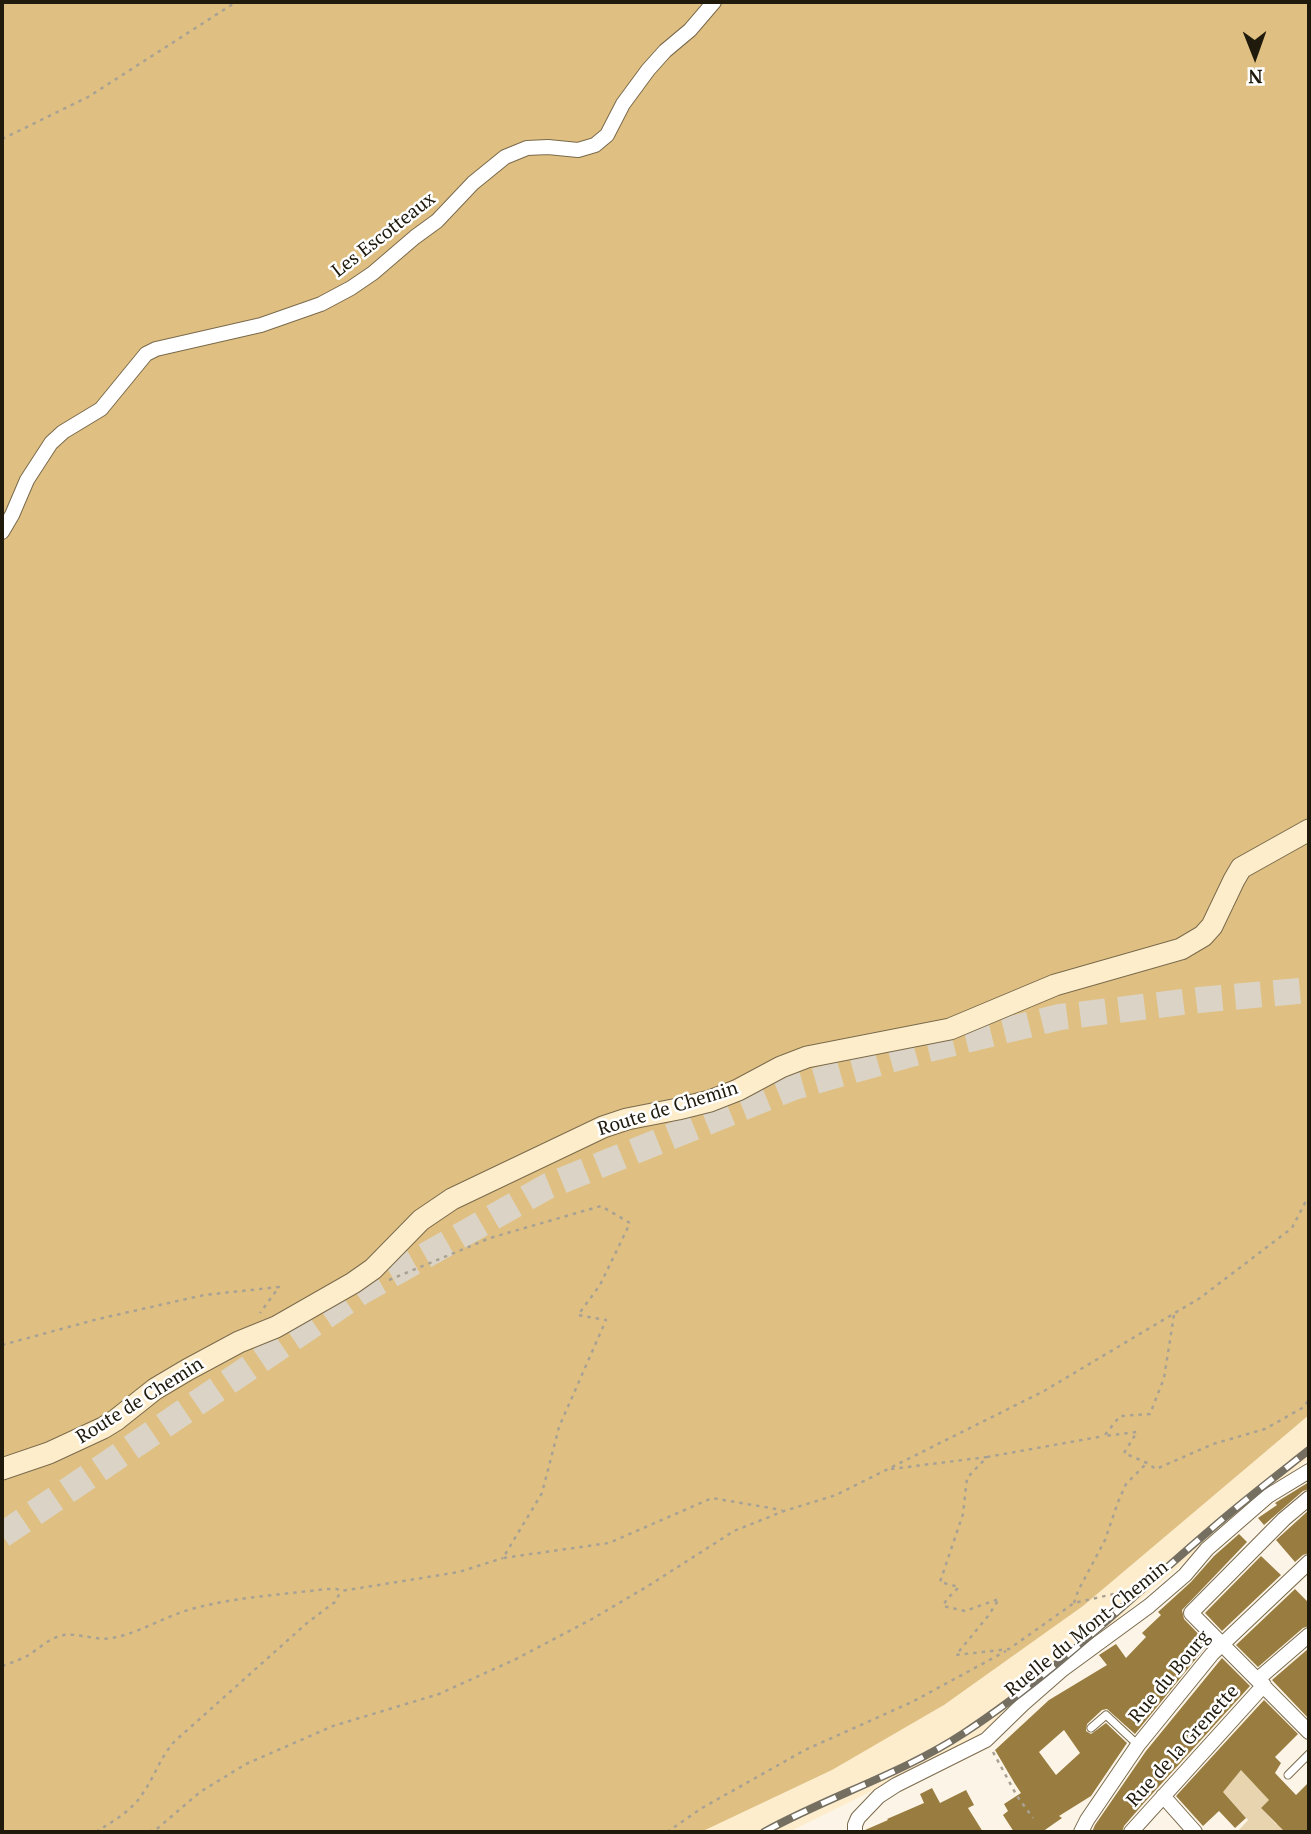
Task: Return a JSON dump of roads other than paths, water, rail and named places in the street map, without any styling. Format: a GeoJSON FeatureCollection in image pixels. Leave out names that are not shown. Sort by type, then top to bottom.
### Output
{"type":"FeatureCollection","features":[{"type":"Feature","properties":{"kind":"street","name":"Les Escotteaux"},"geometry":{"type":"LineString","coordinates":[[2,532],[27,480],[51,443],[63,432],[101,409],[146,354],[156,349],[261,325],[321,303],[373,273],[437,221],[473,183],[505,157],[527,148],[578,150],[595,145],[607,135],[623,104],[648,70],[690,30],[714,2]]}},
{"type":"Feature","properties":{"kind":"street","name":"Route de Chemin"},"geometry":{"type":"LineString","coordinates":[[2,1469],[50,1453],[103,1428],[155,1389],[239,1342],[276,1327],[364,1276],[421,1220],[452,1199],[603,1127],[627,1119],[710,1101],[807,1057],[950,1030],[1055,985],[1165,955],[1190,945],[1212,926],[1241,868],[1309,830]]}},
{"type":"Feature","properties":{"kind":"street","name":"Ruelle du Mont-Chemin"},"geometry":{"type":"LineString","coordinates":[[855,1832],[858,1818],[879,1796],[986,1740],[1063,1670],[1176,1583],[1207,1549],[1268,1496],[1309,1471]]}},
{"type":"Feature","properties":{"kind":"street"},"geometry":{"type":"LineString","coordinates":[[1309,1498],[1284,1519],[1191,1613],[1309,1732]]}},
{"type":"Feature","properties":{"kind":"street","name":"Rue du Bourg"},"geometry":{"type":"LineString","coordinates":[[1081,1832],[1138,1745],[1212,1654],[1309,1562]]}},
{"type":"Feature","properties":{"kind":"street","name":"Rue de la Grenette"},"geometry":{"type":"LineString","coordinates":[[1131,1832],[1261,1682],[1309,1635]]}},
{"type":"Feature","properties":{"kind":"street"},"geometry":{"type":"LineString","coordinates":[[1163,1796],[1195,1832]]}},
{"type":"Feature","properties":{"kind":"lane"},"geometry":{"type":"LineString","coordinates":[[1091,1728],[1106,1715],[1138,1745]]}},
{"type":"Feature","properties":{"kind":"lane"},"geometry":{"type":"LineString","coordinates":[[1288,1775],[1309,1754]]}},
{"type":"Feature","properties":{"kind":"tunnel"},"geometry":{"type":"LineString","coordinates":[[2,1535],[361,1292],[548,1186],[794,1087],[925,1050],[1060,1017],[1309,990]]}},
{"type":"Feature","properties":{"kind":"railway"},"geometry":{"type":"LineString","coordinates":[[764,1832],[916,1761],[997,1710],[1029,1687],[1222,1520],[1309,1450]]}}]}
